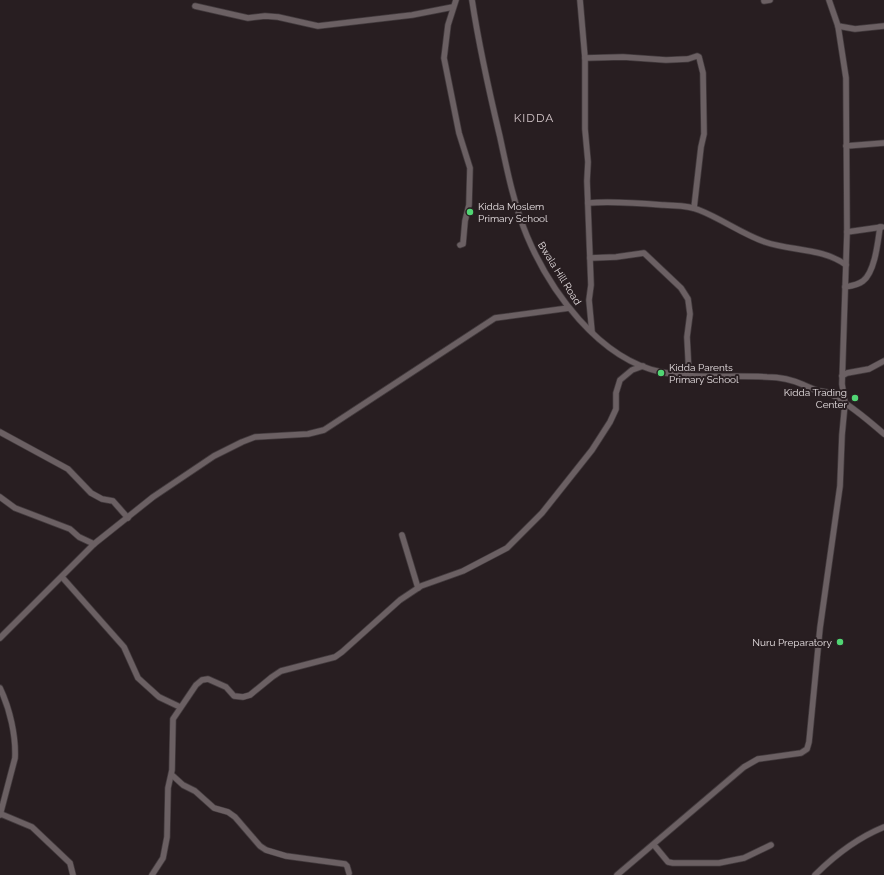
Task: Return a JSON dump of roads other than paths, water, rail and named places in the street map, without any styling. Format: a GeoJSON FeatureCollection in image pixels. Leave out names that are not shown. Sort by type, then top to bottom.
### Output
{"type":"FeatureCollection","features":[{"type":"Feature","properties":{"kind":"street"},"geometry":{"type":"LineString","coordinates":[[456,0],[448,25],[444,58],[459,133],[470,168],[469,206],[465,221],[463,244],[460,245]]}},
{"type":"Feature","properties":{"kind":"street","name":"Bwala Hill Road"},"geometry":{"type":"LineString","coordinates":[[472,0],[482,61],[506,163],[526,234],[536,256],[569,308],[611,349],[643,366],[661,372],[689,375],[774,378],[801,384],[820,392],[827,392],[846,403],[884,434]]}},
{"type":"Feature","properties":{"kind":"street"},"geometry":{"type":"LineString","coordinates":[[580,0],[585,58],[590,258],[589,300],[592,332]]}},
{"type":"Feature","properties":{"kind":"street"},"geometry":{"type":"LineString","coordinates":[[617,875],[744,767],[758,759],[801,754],[807,749],[809,742],[822,613],[838,505],[842,435],[846,403],[843,394],[842,376],[847,232],[845,63],[838,26],[829,0]]}},
{"type":"Feature","properties":{"kind":"street"},"geometry":{"type":"LineString","coordinates":[[195,6],[248,18],[265,16],[278,17],[318,26],[412,15],[435,9],[453,7]]}},
{"type":"Feature","properties":{"kind":"street"},"geometry":{"type":"LineString","coordinates":[[838,26],[855,29],[884,26]]}},
{"type":"Feature","properties":{"kind":"street"},"geometry":{"type":"LineString","coordinates":[[585,58],[623,57],[666,60],[699,57],[703,73],[704,134],[701,147],[694,208]]}},
{"type":"Feature","properties":{"kind":"street"},"geometry":{"type":"LineString","coordinates":[[846,146],[884,143]]}},
{"type":"Feature","properties":{"kind":"street"},"geometry":{"type":"LineString","coordinates":[[588,203],[610,201],[694,208],[765,242],[838,259],[846,265]]}},
{"type":"Feature","properties":{"kind":"street"},"geometry":{"type":"LineString","coordinates":[[845,288],[865,280],[874,264],[882,227],[847,232]]}},
{"type":"Feature","properties":{"kind":"street"},"geometry":{"type":"LineString","coordinates":[[590,258],[616,257],[644,253],[681,288],[688,299],[690,307],[687,337],[689,375]]}},
{"type":"Feature","properties":{"kind":"street"},"geometry":{"type":"LineString","coordinates":[[0,638],[94,544],[153,497],[226,449],[255,437],[308,434],[324,430],[494,318],[569,308]]}},
{"type":"Feature","properties":{"kind":"street"},"geometry":{"type":"LineString","coordinates":[[842,376],[848,373],[870,369],[884,361]]}},
{"type":"Feature","properties":{"kind":"street"},"geometry":{"type":"LineString","coordinates":[[152,875],[163,858],[166,849],[168,788],[172,775],[173,719],[196,685],[202,680],[208,679],[226,687],[234,696],[243,697],[250,695],[281,671],[334,657],[347,648],[400,600],[418,588],[482,562],[507,548],[542,513],[592,450],[610,422],[616,409],[616,393],[620,380],[632,370],[643,366]]}},
{"type":"Feature","properties":{"kind":"street"},"geometry":{"type":"LineString","coordinates":[[0,432],[68,469],[91,493],[113,501],[128,518]]}},
{"type":"Feature","properties":{"kind":"street"},"geometry":{"type":"LineString","coordinates":[[0,497],[15,508],[70,529],[94,544]]}},
{"type":"Feature","properties":{"kind":"street"},"geometry":{"type":"LineString","coordinates":[[402,535],[418,588]]}},
{"type":"Feature","properties":{"kind":"street"},"geometry":{"type":"LineString","coordinates":[[62,577],[124,647],[138,678],[159,697],[180,707]]}},
{"type":"Feature","properties":{"kind":"street"},"geometry":{"type":"LineString","coordinates":[[0,688],[7,703],[16,750],[0,815],[32,827],[70,863],[73,875]]}},
{"type":"Feature","properties":{"kind":"street"},"geometry":{"type":"LineString","coordinates":[[172,775],[183,785],[195,791],[214,808],[228,812],[235,817],[260,846],[266,850],[286,856],[345,864],[349,873]]}},
{"type":"Feature","properties":{"kind":"street"},"geometry":{"type":"LineString","coordinates":[[816,875],[848,846],[868,834],[884,827]]}},
{"type":"Feature","properties":{"kind":"street"},"geometry":{"type":"LineString","coordinates":[[654,845],[668,862],[673,863],[719,863],[744,858],[772,845]]}},
{"type":"Feature","properties":{"kind":"place","name":"Kidda Moslem Primary School"},"geometry":{"type":"Point","coordinates":[470,212]}},
{"type":"Feature","properties":{"kind":"place","name":"Kidda Parents Primary School"},"geometry":{"type":"Point","coordinates":[661,373]}},
{"type":"Feature","properties":{"kind":"place","name":"Kidda Trading Center"},"geometry":{"type":"Point","coordinates":[855,398]}},
{"type":"Feature","properties":{"kind":"place","name":"Nuru Preparatory"},"geometry":{"type":"Point","coordinates":[840,642]}},
{"type":"Feature","properties":{"kind":"district","name":"KIDDA"},"geometry":{"type":"Point","coordinates":[534,118]}}]}
